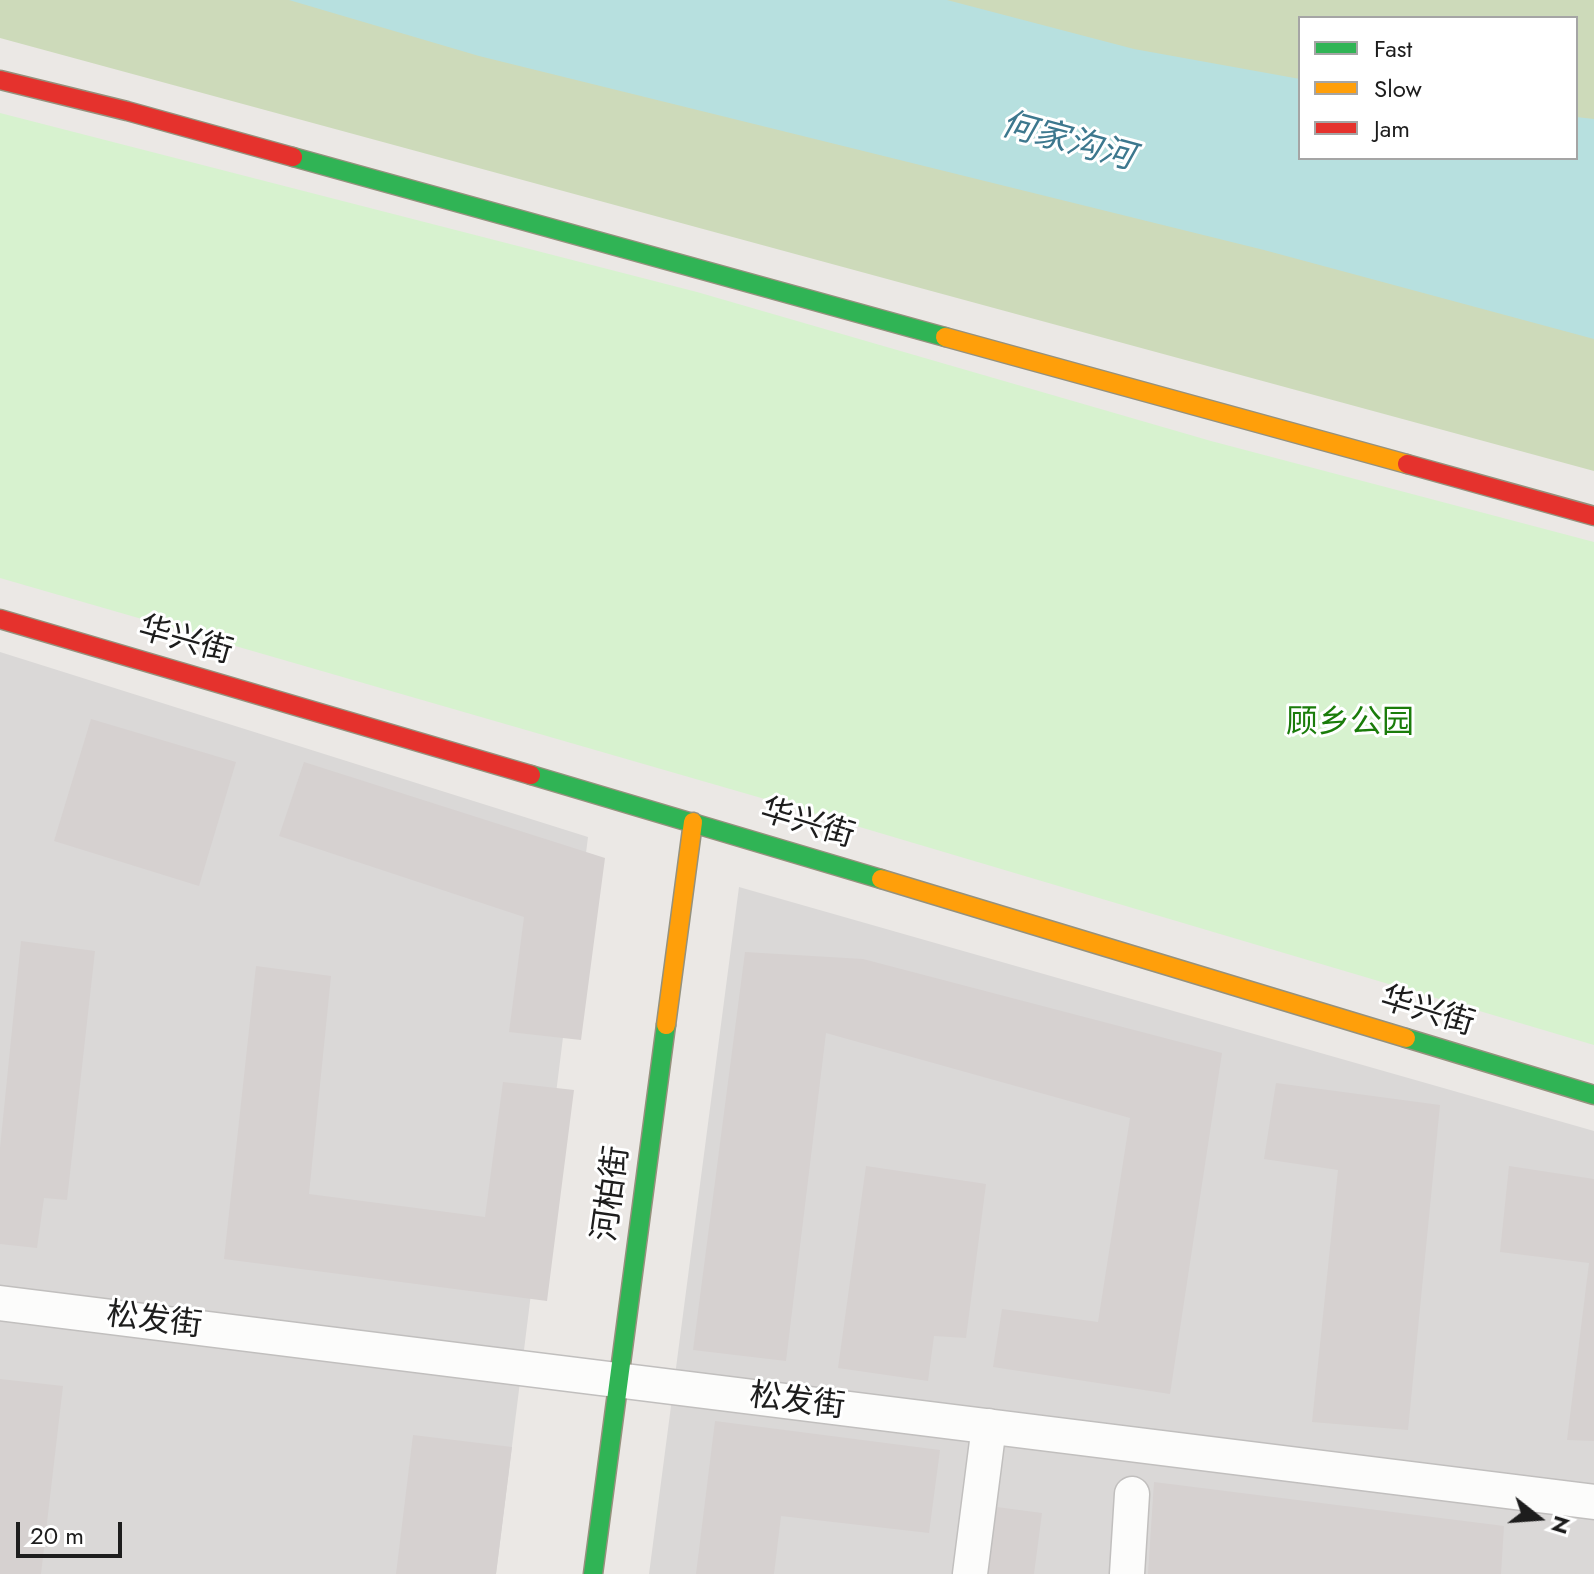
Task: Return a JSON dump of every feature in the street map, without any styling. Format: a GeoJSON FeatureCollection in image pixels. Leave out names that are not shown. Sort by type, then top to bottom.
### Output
{"type":"FeatureCollection","features":[{"type":"Feature","properties":{"kind":"street"},"geometry":{"type":"LineString","coordinates":[[0,80],[142,115],[1594,516]]}},
{"type":"Feature","properties":{"kind":"street","name":"华兴街"},"geometry":{"type":"LineString","coordinates":[[0,619],[693,822],[1594,1095]]}},
{"type":"Feature","properties":{"kind":"street","name":"河柏街"},"geometry":{"type":"LineString","coordinates":[[593,1574],[693,822]]}},
{"type":"Feature","properties":{"kind":"street","name":"松发街"},"geometry":{"type":"LineString","coordinates":[[0,1303],[1594,1502]]}},
{"type":"Feature","properties":{"kind":"street"},"geometry":{"type":"LineString","coordinates":[[970,1574],[989,1426]]}},
{"type":"Feature","properties":{"kind":"street"},"geometry":{"type":"LineString","coordinates":[[1127,1574],[1132,1494]]}},
{"type":"Feature","properties":{"kind":"shaded area"},"geometry":{"type":"Polygon","coordinates":[[[0,652],[588,837],[496,1574],[0,1574],[0,652]]]}},
{"type":"Feature","properties":{"kind":"shaded area"},"geometry":{"type":"Polygon","coordinates":[[[739,887],[1594,1131],[1594,1574],[649,1574],[739,887]]]}},
{"type":"Feature","properties":{"kind":"green space"},"geometry":{"type":"Polygon","coordinates":[[[0,0],[1594,0],[1594,471],[0,38],[0,0]]]}},
{"type":"Feature","properties":{"kind":"green space","name":"顾乡公园"},"geometry":{"type":"Polygon","coordinates":[[[0,113],[697,292],[1211,441],[1594,542],[1594,1045],[789,806],[0,578],[0,113]]]}},
{"type":"Feature","properties":{"kind":"water","name":"何家沟河"},"geometry":{"type":"Polygon","coordinates":[[[289,0],[947,0],[1134,49],[1298,79],[1298,160],[1578,160],[1578,117],[1594,119],[1594,339],[1264,250],[479,56],[289,0]]]}},
{"type":"Feature","properties":{"kind":"building"},"geometry":{"type":"Polygon","coordinates":[[[91,719],[236,762],[199,886],[54,841],[91,719]]]}},
{"type":"Feature","properties":{"kind":"building"},"geometry":{"type":"Polygon","coordinates":[[[304,762],[605,858],[581,1040],[509,1032],[524,917],[279,836],[304,762]]]}},
{"type":"Feature","properties":{"kind":"building"},"geometry":{"type":"Polygon","coordinates":[[[21,941],[95,951],[67,1200],[44,1198],[37,1248],[0,1244],[0,1148],[21,941]]]}},
{"type":"Feature","properties":{"kind":"building"},"geometry":{"type":"Polygon","coordinates":[[[745,952],[863,959],[1222,1053],[1170,1394],[993,1367],[1002,1309],[1098,1322],[1130,1118],[826,1033],[786,1361],[693,1350],[745,952]]]}},
{"type":"Feature","properties":{"kind":"building"},"geometry":{"type":"Polygon","coordinates":[[[256,966],[331,976],[309,1194],[485,1217],[503,1082],[574,1090],[547,1301],[224,1259],[256,966]]]}},
{"type":"Feature","properties":{"kind":"building"},"geometry":{"type":"Polygon","coordinates":[[[1276,1083],[1440,1105],[1408,1430],[1312,1422],[1338,1170],[1264,1159],[1276,1083]]]}},
{"type":"Feature","properties":{"kind":"building"},"geometry":{"type":"Polygon","coordinates":[[[866,1166],[986,1184],[966,1338],[934,1336],[928,1381],[838,1368],[866,1166]]]}},
{"type":"Feature","properties":{"kind":"building"},"geometry":{"type":"Polygon","coordinates":[[[1509,1166],[1594,1179],[1594,1441],[1567,1440],[1589,1263],[1500,1252],[1509,1166]]]}},
{"type":"Feature","properties":{"kind":"building"},"geometry":{"type":"Polygon","coordinates":[[[0,1379],[63,1386],[41,1574],[0,1574],[0,1379]]]}},
{"type":"Feature","properties":{"kind":"building"},"geometry":{"type":"Polygon","coordinates":[[[715,1421],[940,1450],[929,1533],[781,1516],[774,1574],[696,1574],[715,1421]]]}},
{"type":"Feature","properties":{"kind":"building"},"geometry":{"type":"Polygon","coordinates":[[[413,1435],[512,1447],[496,1574],[396,1574],[413,1435]]]}},
{"type":"Feature","properties":{"kind":"building"},"geometry":{"type":"Polygon","coordinates":[[[1154,1482],[1504,1526],[1501,1574],[1148,1574],[1154,1482]]]}},
{"type":"Feature","properties":{"kind":"building"},"geometry":{"type":"Polygon","coordinates":[[[989,1506],[1042,1513],[1034,1574],[980,1574],[989,1506]]]}},
{"type":"Feature","properties":{"kind":"traffic: fast"},"geometry":{"type":"LineString","coordinates":[[293,157],[945,337]]}},
{"type":"Feature","properties":{"kind":"traffic: fast"},"geometry":{"type":"LineString","coordinates":[[531,775],[881,879]]}},
{"type":"Feature","properties":{"kind":"traffic: fast"},"geometry":{"type":"LineString","coordinates":[[593,1574],[666,1025]]}},
{"type":"Feature","properties":{"kind":"traffic: fast"},"geometry":{"type":"LineString","coordinates":[[1406,1038],[1594,1095]]}},
{"type":"Feature","properties":{"kind":"traffic: slow"},"geometry":{"type":"LineString","coordinates":[[945,337],[1407,464]]}},
{"type":"Feature","properties":{"kind":"traffic: slow"},"geometry":{"type":"LineString","coordinates":[[666,1025],[693,822]]}},
{"type":"Feature","properties":{"kind":"traffic: slow"},"geometry":{"type":"LineString","coordinates":[[881,879],[1406,1038]]}},
{"type":"Feature","properties":{"kind":"traffic: jam"},"geometry":{"type":"LineString","coordinates":[[0,80],[293,157]]}},
{"type":"Feature","properties":{"kind":"traffic: jam"},"geometry":{"type":"LineString","coordinates":[[1407,464],[1594,516]]}},
{"type":"Feature","properties":{"kind":"traffic: jam"},"geometry":{"type":"LineString","coordinates":[[0,619],[531,775]]}}]}
